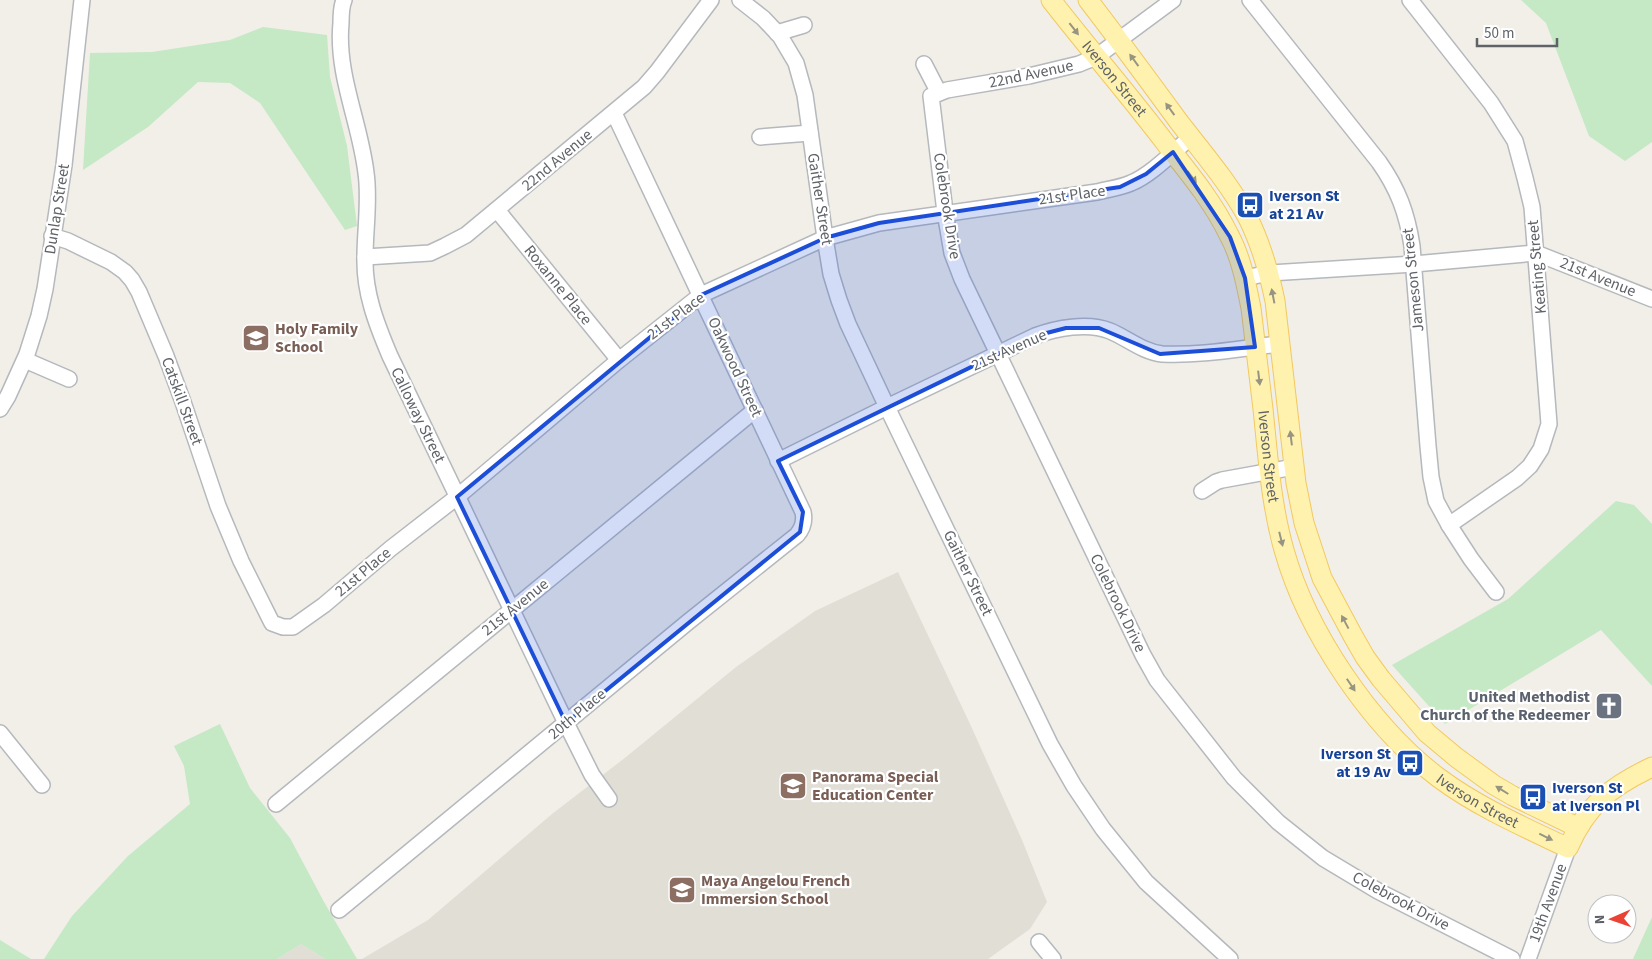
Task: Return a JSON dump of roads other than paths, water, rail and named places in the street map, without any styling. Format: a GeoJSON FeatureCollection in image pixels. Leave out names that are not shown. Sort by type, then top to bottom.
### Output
{"type":"FeatureCollection","features":[{"type":"Feature","properties":{"kind":"main road","name":"Iverson Street"},"geometry":{"type":"LineString","coordinates":[[1051,0],[1173,152],[1212,206],[1230,237],[1245,278],[1251,308],[1269,471],[1280,535],[1294,579],[1320,635],[1357,693],[1378,719],[1398,741],[1439,778],[1489,809],[1568,848]]}},
{"type":"Feature","properties":{"kind":"main road","name":"Iverson Street"},"geometry":{"type":"LineString","coordinates":[[1088,0],[1225,181],[1248,217],[1261,248],[1275,300],[1294,467],[1304,523],[1322,578],[1364,657],[1427,733],[1456,758],[1513,796],[1577,827]]}},
{"type":"Feature","properties":{"kind":"main road"},"geometry":{"type":"LineString","coordinates":[[1568,848],[1577,827],[1593,806],[1636,774],[1652,767]]}},
{"type":"Feature","properties":{"kind":"street","name":"Calloway Street"},"geometry":{"type":"LineString","coordinates":[[344,0],[340,29],[340,48],[366,173],[366,284],[376,322],[390,356],[566,723],[592,775],[609,800]]}},
{"type":"Feature","properties":{"kind":"street","name":"22nd Avenue"},"geometry":{"type":"LineString","coordinates":[[365,257],[430,252],[466,235],[644,87],[711,0]]}},
{"type":"Feature","properties":{"kind":"street","name":"Gaither Street"},"geometry":{"type":"LineString","coordinates":[[740,0],[777,33],[789,49],[801,76],[825,238],[838,300],[887,407],[1050,744],[1074,786],[1103,829],[1146,882],[1230,959]]}},
{"type":"Feature","properties":{"kind":"street","name":"22nd Avenue"},"geometry":{"type":"LineString","coordinates":[[935,95],[1079,64],[1096,57],[1173,0]]}},
{"type":"Feature","properties":{"kind":"street","name":"Jameson Street"},"geometry":{"type":"LineString","coordinates":[[1250,0],[1350,125],[1390,178],[1400,197],[1408,222],[1414,264],[1431,478],[1436,501],[1471,559],[1496,592]]}},
{"type":"Feature","properties":{"kind":"street","name":"Keating Street"},"geometry":{"type":"LineString","coordinates":[[1410,0],[1491,103],[1515,141],[1532,207],[1549,424],[1535,460],[1524,472],[1449,525]]}},
{"type":"Feature","properties":{"kind":"street","name":"Dunlap Street"},"geometry":{"type":"LineString","coordinates":[[0,409],[25,360],[39,316],[45,289],[64,165],[78,1]]}},
{"type":"Feature","properties":{"kind":"street"},"geometry":{"type":"LineString","coordinates":[[777,33],[804,25]]}},
{"type":"Feature","properties":{"kind":"street"},"geometry":{"type":"LineString","coordinates":[[924,64],[935,95]]}},
{"type":"Feature","properties":{"kind":"street","name":"Colebrook Drive"},"geometry":{"type":"LineString","coordinates":[[935,95],[945,212],[952,253],[962,278],[1143,655],[1157,680],[1234,778],[1278,822],[1322,858],[1378,891],[1512,959]]}},
{"type":"Feature","properties":{"kind":"street","name":"Oakwood Street"},"geometry":{"type":"LineString","coordinates":[[614,113],[803,512]]}},
{"type":"Feature","properties":{"kind":"street","name":"Gaither Street"},"geometry":{"type":"LineString","coordinates":[[760,137],[810,133]]}},
{"type":"Feature","properties":{"kind":"street","name":"21st Place"},"geometry":{"type":"LineString","coordinates":[[264,608],[272,623],[276,625],[288,628],[298,625],[457,497],[619,360],[701,294],[825,238],[879,223],[1120,187],[1146,174],[1191,137]]}},
{"type":"Feature","properties":{"kind":"street","name":"Roxanne Place"},"geometry":{"type":"LineString","coordinates":[[498,210],[619,360]]}},
{"type":"Feature","properties":{"kind":"street","name":"Catskill Street"},"geometry":{"type":"LineString","coordinates":[[52,236],[75,244],[111,262],[125,272],[139,292],[179,393],[218,506],[241,561],[264,608]]}},
{"type":"Feature","properties":{"kind":"street","name":"21st Avenue"},"geometry":{"type":"LineString","coordinates":[[1245,278],[1269,273],[1414,264],[1536,253],[1652,299]]}},
{"type":"Feature","properties":{"kind":"street","name":"21st Avenue"},"geometry":{"type":"LineString","coordinates":[[778,461],[1046,332],[1066,328],[1099,328],[1110,331],[1143,348],[1160,354],[1183,354],[1280,344]]}},
{"type":"Feature","properties":{"kind":"street"},"geometry":{"type":"LineString","coordinates":[[25,360],[69,379]]}},
{"type":"Feature","properties":{"kind":"street","name":"21st Avenue"},"geometry":{"type":"LineString","coordinates":[[276,804],[755,410]]}},
{"type":"Feature","properties":{"kind":"street"},"geometry":{"type":"LineString","coordinates":[[1202,491],[1222,480],[1294,467]]}},
{"type":"Feature","properties":{"kind":"street","name":"20th Place"},"geometry":{"type":"LineString","coordinates":[[339,910],[796,535],[803,526],[803,512]]}},
{"type":"Feature","properties":{"kind":"street"},"geometry":{"type":"LineString","coordinates":[[0,733],[42,784]]}},
{"type":"Feature","properties":{"kind":"street","name":"19th Avenue"},"geometry":{"type":"LineString","coordinates":[[1528,959],[1568,848]]}},
{"type":"Feature","properties":{"kind":"street"},"geometry":{"type":"LineString","coordinates":[[1039,942],[1053,959]]}},
{"type":"Feature","properties":{"kind":"place","name":"Iverson St at 21 Av"},"geometry":{"type":"Point","coordinates":[1250,205]}},
{"type":"Feature","properties":{"kind":"place","name":"Holy Family School"},"geometry":{"type":"Point","coordinates":[256,338]}},
{"type":"Feature","properties":{"kind":"place","name":"United Methodist Church of the Redeemer"},"geometry":{"type":"Point","coordinates":[1609,706]}},
{"type":"Feature","properties":{"kind":"place","name":"Iverson St at 19 Av"},"geometry":{"type":"Point","coordinates":[1410,763]}},
{"type":"Feature","properties":{"kind":"place","name":"Panorama Special Education Center"},"geometry":{"type":"Point","coordinates":[793,786]}},
{"type":"Feature","properties":{"kind":"place","name":"Iverson St at Iverson Pl"},"geometry":{"type":"Point","coordinates":[1533,797]}},
{"type":"Feature","properties":{"kind":"place","name":"Maya Angelou French Immersion School"},"geometry":{"type":"Point","coordinates":[682,890]}}]}
